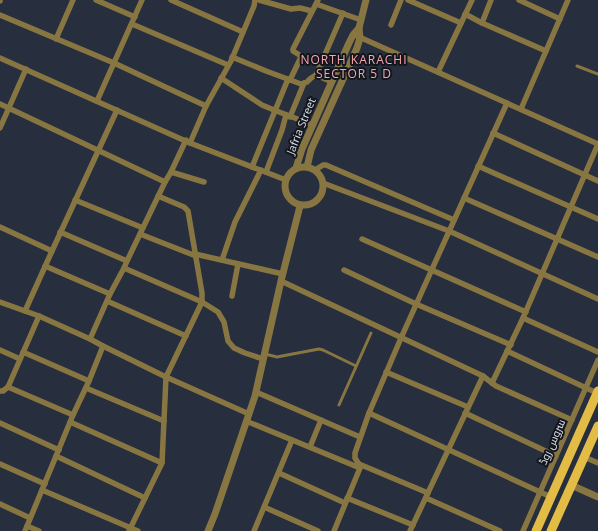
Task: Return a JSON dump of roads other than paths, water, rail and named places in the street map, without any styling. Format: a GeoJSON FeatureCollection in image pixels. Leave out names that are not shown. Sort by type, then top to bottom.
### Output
{"type":"FeatureCollection","features":[{"type":"Feature","properties":{"kind":"main road"},"geometry":{"type":"LineString","coordinates":[[536,531],[598,392]]}},
{"type":"Feature","properties":{"kind":"main road"},"geometry":{"type":"LineString","coordinates":[[551,531],[598,426]]}},
{"type":"Feature","properties":{"kind":"street"},"geometry":{"type":"LineString","coordinates":[[56,39],[73,0]]}},
{"type":"Feature","properties":{"kind":"street"},"geometry":{"type":"LineString","coordinates":[[96,0],[135,17]]}},
{"type":"Feature","properties":{"kind":"street"},"geometry":{"type":"LineString","coordinates":[[97,101],[142,0]]}},
{"type":"Feature","properties":{"kind":"street"},"geometry":{"type":"LineString","coordinates":[[171,0],[243,32]]}},
{"type":"Feature","properties":{"kind":"street"},"geometry":{"type":"LineString","coordinates":[[90,339],[110,294],[165,182],[188,142],[232,57],[254,6],[255,0]]}},
{"type":"Feature","properties":{"kind":"street"},"geometry":{"type":"LineString","coordinates":[[259,0],[291,9],[300,8],[312,11]]}},
{"type":"Feature","properties":{"kind":"street","name":"Jafria Street"},"geometry":{"type":"LineString","coordinates":[[307,167],[312,150],[357,48],[360,38],[359,28],[366,0]]}},
{"type":"Feature","properties":{"kind":"street"},"geometry":{"type":"LineString","coordinates":[[391,25],[401,0]]}},
{"type":"Feature","properties":{"kind":"street"},"geometry":{"type":"LineString","coordinates":[[408,0],[461,23]]}},
{"type":"Feature","properties":{"kind":"street"},"geometry":{"type":"LineString","coordinates":[[438,72],[472,0]]}},
{"type":"Feature","properties":{"kind":"street"},"geometry":{"type":"LineString","coordinates":[[482,22],[491,0]]}},
{"type":"Feature","properties":{"kind":"street"},"geometry":{"type":"LineString","coordinates":[[519,0],[560,19]]}},
{"type":"Feature","properties":{"kind":"street"},"geometry":{"type":"LineString","coordinates":[[521,109],[568,0]]}},
{"type":"Feature","properties":{"kind":"street"},"geometry":{"type":"LineString","coordinates":[[252,167],[274,110],[301,57],[293,51],[293,49],[317,2],[361,20]]}},
{"type":"Feature","properties":{"kind":"street"},"geometry":{"type":"LineString","coordinates":[[232,57],[301,84],[307,82],[316,75],[343,13]]}},
{"type":"Feature","properties":{"kind":"street"},"geometry":{"type":"LineString","coordinates":[[465,14],[546,51]]}},
{"type":"Feature","properties":{"kind":"street"},"geometry":{"type":"LineString","coordinates":[[0,15],[114,63],[206,106]]}},
{"type":"Feature","properties":{"kind":"street"},"geometry":{"type":"LineString","coordinates":[[132,24],[228,65]]}},
{"type":"Feature","properties":{"kind":"street","name":"Jafria Street"},"geometry":{"type":"LineString","coordinates":[[296,168],[302,149],[353,35],[359,28]]}},
{"type":"Feature","properties":{"kind":"street"},"geometry":{"type":"LineString","coordinates":[[353,35],[598,144],[525,315],[492,384]]}},
{"type":"Feature","properties":{"kind":"street"},"geometry":{"type":"LineString","coordinates":[[0,58],[188,142],[286,180]]}},
{"type":"Feature","properties":{"kind":"street"},"geometry":{"type":"LineString","coordinates":[[0,128],[26,69]]}},
{"type":"Feature","properties":{"kind":"street"},"geometry":{"type":"LineString","coordinates":[[316,75],[332,82]]}},
{"type":"Feature","properties":{"kind":"street"},"geometry":{"type":"LineString","coordinates":[[221,78],[262,104],[313,125]]}},
{"type":"Feature","properties":{"kind":"street"},"geometry":{"type":"LineString","coordinates":[[222,260],[235,222],[263,171],[304,83]]}},
{"type":"Feature","properties":{"kind":"street"},"geometry":{"type":"LineString","coordinates":[[324,100],[332,103]]}},
{"type":"Feature","properties":{"kind":"street"},"geometry":{"type":"LineString","coordinates":[[334,531],[359,466],[355,458],[355,453],[369,413],[416,304],[507,103]]}},
{"type":"Feature","properties":{"kind":"street"},"geometry":{"type":"LineString","coordinates":[[0,104],[165,182]]}},
{"type":"Feature","properties":{"kind":"street"},"geometry":{"type":"LineString","coordinates":[[25,312],[60,232],[117,110]]}},
{"type":"Feature","properties":{"kind":"street"},"geometry":{"type":"LineString","coordinates":[[493,133],[598,181]]}},
{"type":"Feature","properties":{"kind":"street"},"geometry":{"type":"LineString","coordinates":[[315,170],[323,165],[326,166],[454,220]]}},
{"type":"Feature","properties":{"kind":"street"},"geometry":{"type":"LineString","coordinates":[[478,166],[598,219]]}},
{"type":"Feature","properties":{"kind":"street"},"geometry":{"type":"LineString","coordinates":[[307,167],[315,170],[323,183],[322,192],[318,200],[310,205],[300,206],[290,201],[285,191],[286,180],[290,173],[296,168],[307,167]]}},
{"type":"Feature","properties":{"kind":"street"},"geometry":{"type":"LineString","coordinates":[[171,172],[204,182]]}},
{"type":"Feature","properties":{"kind":"street"},"geometry":{"type":"LineString","coordinates":[[323,183],[449,231],[598,299]]}},
{"type":"Feature","properties":{"kind":"street"},"geometry":{"type":"LineString","coordinates":[[130,529],[162,463],[166,377],[202,302],[202,293],[188,211],[158,196]]}},
{"type":"Feature","properties":{"kind":"street"},"geometry":{"type":"LineString","coordinates":[[464,198],[598,257]]}},
{"type":"Feature","properties":{"kind":"street"},"geometry":{"type":"LineString","coordinates":[[75,200],[143,228]]}},
{"type":"Feature","properties":{"kind":"street"},"geometry":{"type":"LineString","coordinates":[[208,531],[256,392],[300,206]]}},
{"type":"Feature","properties":{"kind":"street"},"geometry":{"type":"LineString","coordinates":[[0,227],[52,251]]}},
{"type":"Feature","properties":{"kind":"street"},"geometry":{"type":"LineString","coordinates":[[60,232],[127,261]]}},
{"type":"Feature","properties":{"kind":"street"},"geometry":{"type":"LineString","coordinates":[[140,234],[196,255],[238,264],[282,278],[401,338],[483,376],[492,384],[572,420]]}},
{"type":"Feature","properties":{"kind":"street"},"geometry":{"type":"LineString","coordinates":[[362,239],[432,270],[598,352]]}},
{"type":"Feature","properties":{"kind":"street"},"geometry":{"type":"LineString","coordinates":[[232,296],[238,264]]}},
{"type":"Feature","properties":{"kind":"street"},"geometry":{"type":"LineString","coordinates":[[45,266],[110,294]]}},
{"type":"Feature","properties":{"kind":"street"},"geometry":{"type":"LineString","coordinates":[[124,268],[202,302],[218,312],[224,322],[228,341],[234,348],[245,353],[264,356]]}},
{"type":"Feature","properties":{"kind":"street"},"geometry":{"type":"LineString","coordinates":[[344,270],[416,304],[510,345]]}},
{"type":"Feature","properties":{"kind":"street"},"geometry":{"type":"LineString","coordinates":[[107,301],[186,336]]}},
{"type":"Feature","properties":{"kind":"street"},"geometry":{"type":"LineString","coordinates":[[0,302],[38,316],[90,339],[292,440],[359,466],[427,495],[500,531]]}},
{"type":"Feature","properties":{"kind":"street"},"geometry":{"type":"LineString","coordinates":[[0,391],[3,391],[8,387],[38,316]]}},
{"type":"Feature","properties":{"kind":"street"},"geometry":{"type":"LineString","coordinates":[[39,531],[26,528],[103,346]]}},
{"type":"Feature","properties":{"kind":"street"},"geometry":{"type":"LineString","coordinates":[[0,350],[20,359]]}},
{"type":"Feature","properties":{"kind":"street"},"geometry":{"type":"LineString","coordinates":[[23,352],[89,381]]}},
{"type":"Feature","properties":{"kind":"street"},"geometry":{"type":"LineString","coordinates":[[507,352],[598,392]]}},
{"type":"Feature","properties":{"kind":"street","name":"سروس روڈ"},"geometry":{"type":"LineString","coordinates":[[523,531],[598,360]]}},
{"type":"Feature","properties":{"kind":"street"},"geometry":{"type":"LineString","coordinates":[[386,372],[468,407]]}},
{"type":"Feature","properties":{"kind":"street"},"geometry":{"type":"LineString","coordinates":[[410,531],[483,376]]}},
{"type":"Feature","properties":{"kind":"street"},"geometry":{"type":"LineString","coordinates":[[8,387],[73,415]]}},
{"type":"Feature","properties":{"kind":"street"},"geometry":{"type":"LineString","coordinates":[[86,388],[164,421]]}},
{"type":"Feature","properties":{"kind":"street"},"geometry":{"type":"LineString","coordinates":[[256,392],[360,437]]}},
{"type":"Feature","properties":{"kind":"street"},"geometry":{"type":"LineString","coordinates":[[369,413],[551,497]]}},
{"type":"Feature","properties":{"kind":"street"},"geometry":{"type":"LineString","coordinates":[[465,413],[556,456]]}},
{"type":"Feature","properties":{"kind":"street"},"geometry":{"type":"LineString","coordinates":[[310,447],[321,420]]}},
{"type":"Feature","properties":{"kind":"street"},"geometry":{"type":"LineString","coordinates":[[70,422],[162,463]]}},
{"type":"Feature","properties":{"kind":"street"},"geometry":{"type":"LineString","coordinates":[[0,423],[145,498]]}},
{"type":"Feature","properties":{"kind":"street"},"geometry":{"type":"LineString","coordinates":[[254,531],[292,440]]}},
{"type":"Feature","properties":{"kind":"street"},"geometry":{"type":"LineString","coordinates":[[584,457],[598,464]]}},
{"type":"Feature","properties":{"kind":"street"},"geometry":{"type":"LineString","coordinates":[[0,464],[45,484]]}},
{"type":"Feature","properties":{"kind":"street"},"geometry":{"type":"LineString","coordinates":[[279,473],[346,501],[413,525]]}},
{"type":"Feature","properties":{"kind":"street"},"geometry":{"type":"LineString","coordinates":[[571,484],[598,497]]}},
{"type":"Feature","properties":{"kind":"street"},"geometry":{"type":"LineString","coordinates":[[42,490],[130,529],[138,531]]}},
{"type":"Feature","properties":{"kind":"street"},"geometry":{"type":"LineString","coordinates":[[0,504],[30,518]]}},
{"type":"Feature","properties":{"kind":"street"},"geometry":{"type":"LineString","coordinates":[[264,507],[318,531]]}},
{"type":"Feature","properties":{"kind":"lane"},"geometry":{"type":"LineString","coordinates":[[577,66],[598,74]]}},
{"type":"Feature","properties":{"kind":"lane"},"geometry":{"type":"LineString","coordinates":[[339,405],[371,333]]}},
{"type":"Feature","properties":{"kind":"lane"},"geometry":{"type":"LineString","coordinates":[[264,356],[277,357],[319,349],[356,366]]}},
{"type":"Feature","properties":{"kind":"district","name":"NORTH KARACHI SECTOR 5 D"},"geometry":{"type":"Point","coordinates":[354,67]}}]}
